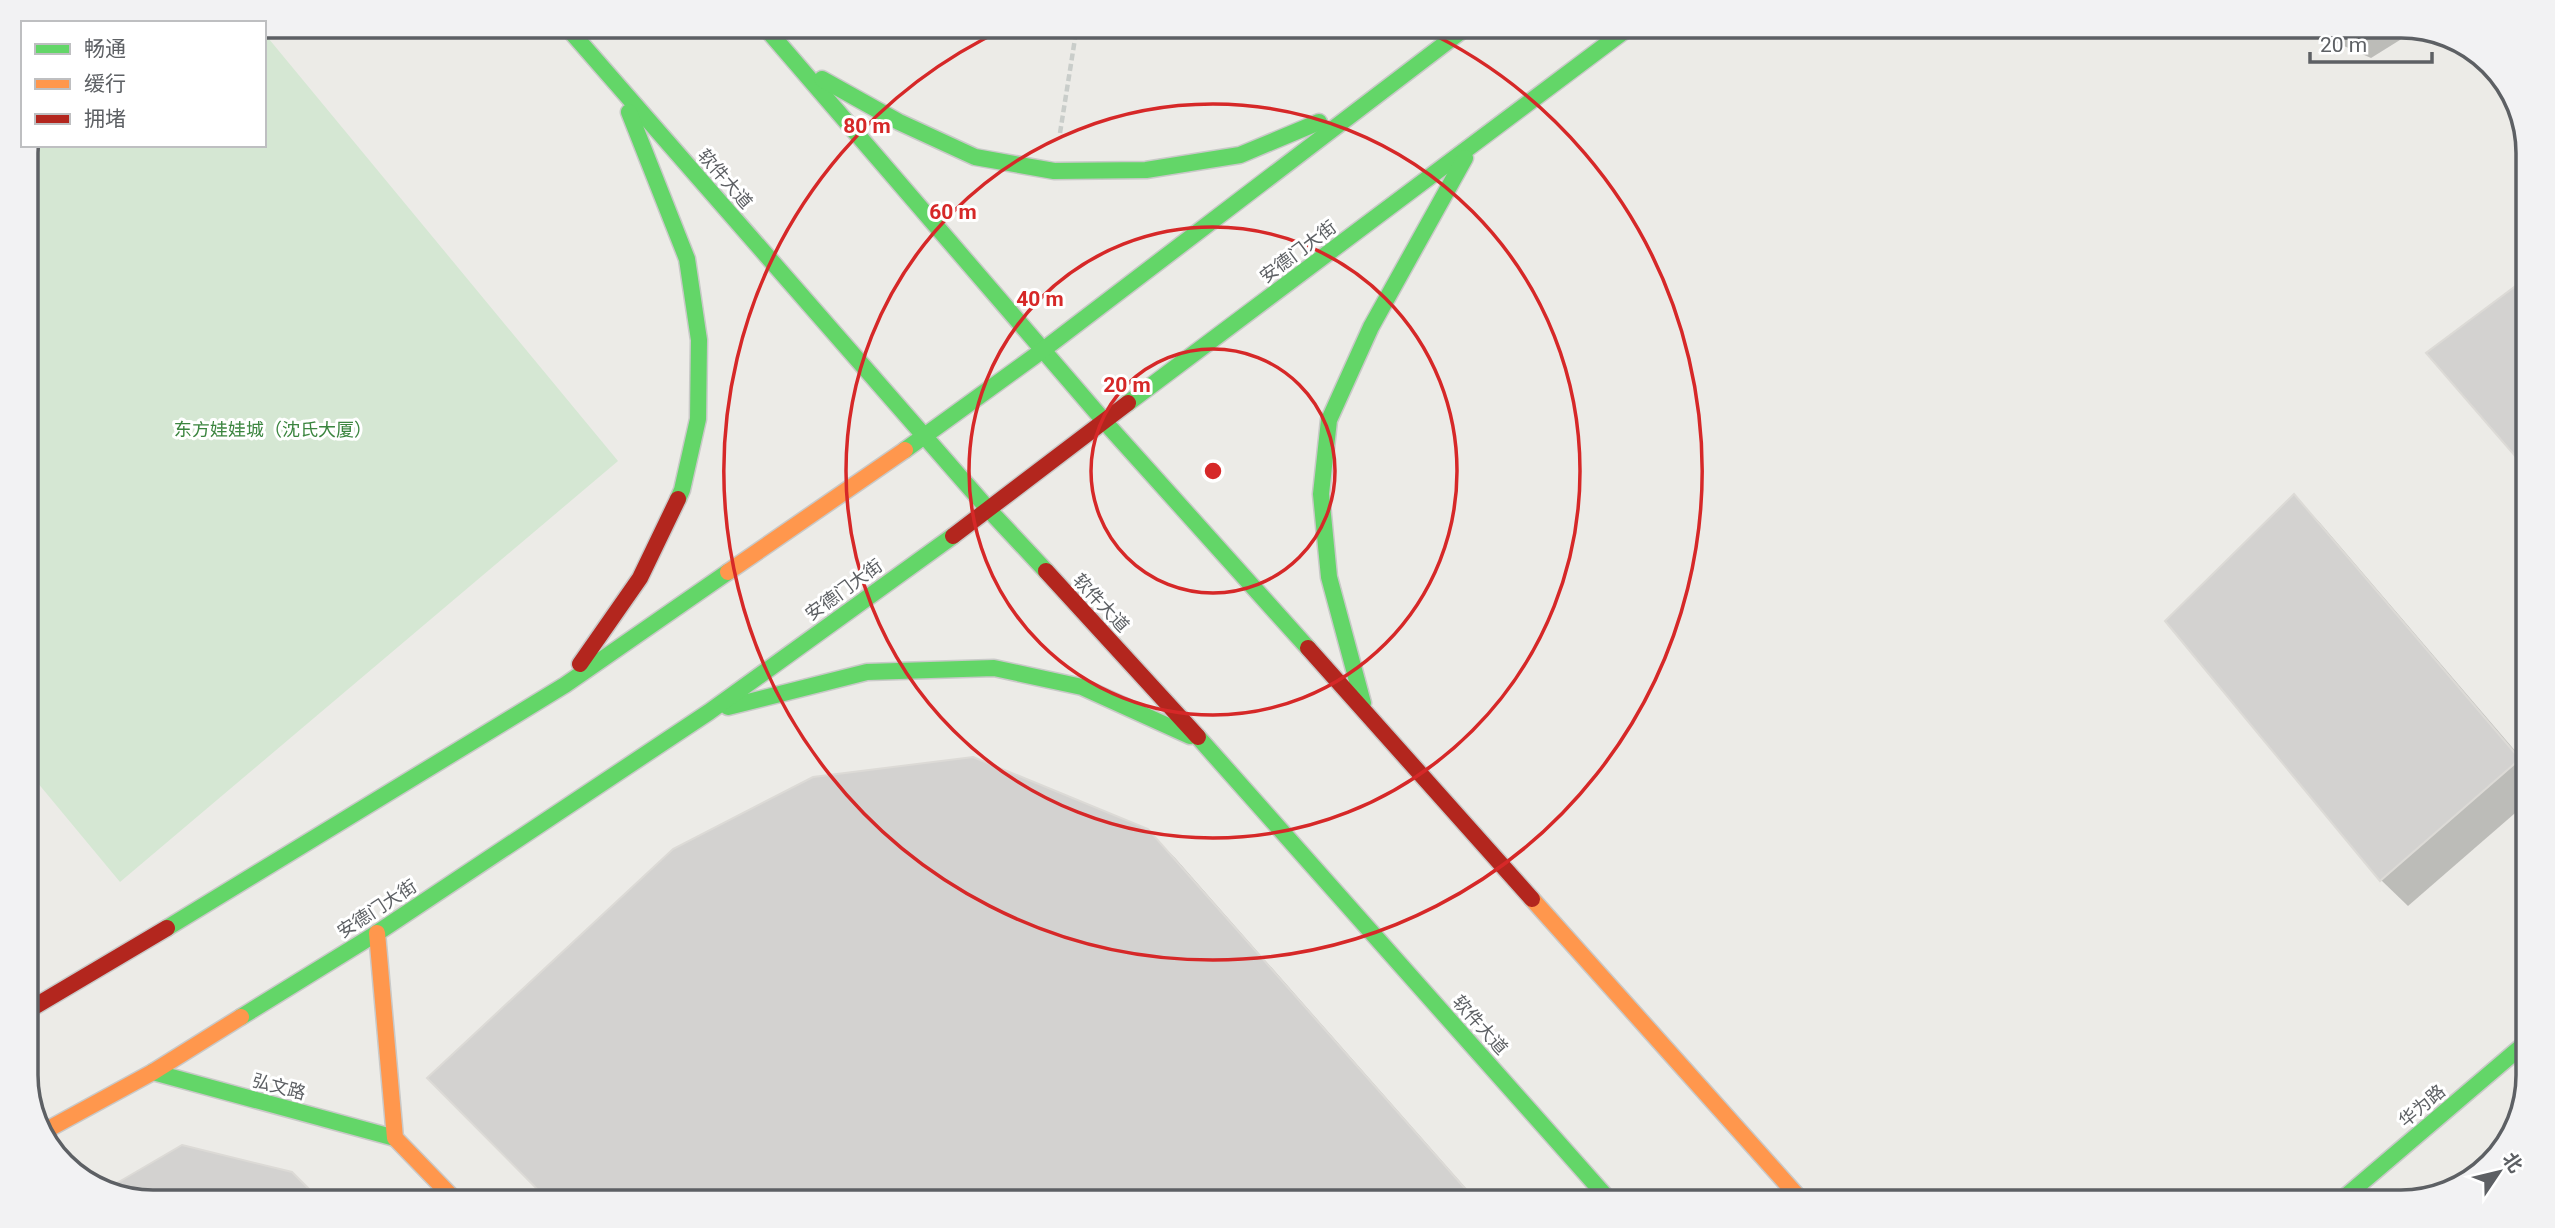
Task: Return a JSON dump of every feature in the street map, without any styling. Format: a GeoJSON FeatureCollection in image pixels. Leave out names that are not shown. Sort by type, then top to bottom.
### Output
{"type":"FeatureCollection","features":[{"type":"Feature","properties":{"kind":"main road","name":"软件大道"},"geometry":{"type":"LineString","coordinates":[[576,38],[924,437],[1204,743],[1600,1190]]}},
{"type":"Feature","properties":{"kind":"main road"},"geometry":{"type":"LineString","coordinates":[[774,38],[1104,421],[1792,1190]]}},
{"type":"Feature","properties":{"kind":"main road"},"geometry":{"type":"LineString","coordinates":[[39,1004],[565,685],[924,437],[1043,350],[1452,38]]}},
{"type":"Feature","properties":{"kind":"main road","name":"安德门大街"},"geometry":{"type":"LineString","coordinates":[[51,1127],[153,1072],[377,933],[709,712],[989,510],[1615,38]]}},
{"type":"Feature","properties":{"kind":"main road"},"geometry":{"type":"LineString","coordinates":[[797,64],[899,122],[975,157],[1054,171],[1146,170],[1240,155],[1369,102]]}},
{"type":"Feature","properties":{"kind":"main road"},"geometry":{"type":"LineString","coordinates":[[565,685],[640,578],[682,490],[698,419],[699,340],[687,259],[619,87]]}},
{"type":"Feature","properties":{"kind":"main road"},"geometry":{"type":"LineString","coordinates":[[1365,712],[1329,577],[1321,494],[1329,420],[1371,327],[1473,145]]}},
{"type":"Feature","properties":{"kind":"main road"},"geometry":{"type":"LineString","coordinates":[[709,712],[867,672],[995,668],[1082,687],[1204,743]]}},
{"type":"Feature","properties":{"kind":"main road"},"geometry":{"type":"LineString","coordinates":[[377,933],[395,1138],[445,1190]]}},
{"type":"Feature","properties":{"kind":"main road","name":"华为路"},"geometry":{"type":"LineString","coordinates":[[2353,1190],[2516,1051]]}},
{"type":"Feature","properties":{"kind":"main road","name":"弘文路"},"geometry":{"type":"LineString","coordinates":[[153,1072],[395,1138]]}},
{"type":"Feature","properties":{"kind":"path"},"geometry":{"type":"LineString","coordinates":[[1054,171],[1075,38]]}},
{"type":"Feature","properties":{"kind":"green space","name":"东方娃娃城（沈氏大厦）"},"geometry":{"type":"Polygon","coordinates":[[[266,38],[268,38],[618,461],[120,882],[39,784],[39,147],[266,147],[266,38]]]}},
{"type":"Feature","properties":{"kind":"building"},"geometry":{"type":"Polygon","coordinates":[[[2516,286],[2516,457],[2426,353],[2516,286]]]}},
{"type":"Feature","properties":{"kind":"building"},"geometry":{"type":"Polygon","coordinates":[[[2294,494],[2516,754],[2516,762],[2380,881],[2165,621],[2294,494]]]}},
{"type":"Feature","properties":{"kind":"building"},"geometry":{"type":"Polygon","coordinates":[[[973,757],[1148,829],[1466,1190],[538,1190],[427,1078],[673,849],[813,777],[973,757]]]}},
{"type":"Feature","properties":{"kind":"building"},"geometry":{"type":"Polygon","coordinates":[[[182,1145],[292,1172],[310,1190],[154,1190],[117,1183],[182,1145]]]}},
{"type":"Feature","properties":{"kind":"traffic: fast"},"geometry":{"type":"LineString","coordinates":[[576,38],[989,510],[1046,571]]}},
{"type":"Feature","properties":{"kind":"traffic: fast"},"geometry":{"type":"LineString","coordinates":[[774,38],[1104,421],[1308,648]]}},
{"type":"Feature","properties":{"kind":"traffic: fast"},"geometry":{"type":"LineString","coordinates":[[905,450],[1043,350],[1452,38]]}},
{"type":"Feature","properties":{"kind":"traffic: fast"},"geometry":{"type":"LineString","coordinates":[[1128,403],[1615,38]]}},
{"type":"Feature","properties":{"kind":"traffic: fast"},"geometry":{"type":"LineString","coordinates":[[822,79],[899,122],[975,157],[1054,171],[1146,170],[1240,155],[1319,122]]}},
{"type":"Feature","properties":{"kind":"traffic: fast"},"geometry":{"type":"LineString","coordinates":[[629,112],[687,259],[699,340],[698,419],[678,499]]}},
{"type":"Feature","properties":{"kind":"traffic: fast"},"geometry":{"type":"LineString","coordinates":[[1363,703],[1329,577],[1321,494],[1329,420],[1371,327],[1465,158]]}},
{"type":"Feature","properties":{"kind":"traffic: fast"},"geometry":{"type":"LineString","coordinates":[[241,1017],[377,933],[709,712],[953,536]]}},
{"type":"Feature","properties":{"kind":"traffic: fast"},"geometry":{"type":"LineString","coordinates":[[167,928],[565,685],[728,572]]}},
{"type":"Feature","properties":{"kind":"traffic: fast"},"geometry":{"type":"LineString","coordinates":[[728,707],[867,672],[994,668],[1082,687],[1190,736]]}},
{"type":"Feature","properties":{"kind":"traffic: fast"},"geometry":{"type":"LineString","coordinates":[[1198,737],[1600,1190]]}},
{"type":"Feature","properties":{"kind":"traffic: fast"},"geometry":{"type":"LineString","coordinates":[[2353,1190],[2516,1051]]}},
{"type":"Feature","properties":{"kind":"traffic: fast"},"geometry":{"type":"LineString","coordinates":[[153,1072],[395,1138]]}},
{"type":"Feature","properties":{"kind":"traffic: slow"},"geometry":{"type":"LineString","coordinates":[[728,572],[905,450]]}},
{"type":"Feature","properties":{"kind":"traffic: slow"},"geometry":{"type":"LineString","coordinates":[[1532,899],[1792,1190]]}},
{"type":"Feature","properties":{"kind":"traffic: slow"},"geometry":{"type":"LineString","coordinates":[[377,933],[395,1138],[445,1190]]}},
{"type":"Feature","properties":{"kind":"traffic: slow"},"geometry":{"type":"LineString","coordinates":[[51,1127],[153,1072],[241,1017]]}},
{"type":"Feature","properties":{"kind":"traffic: jam"},"geometry":{"type":"LineString","coordinates":[[953,536],[1128,403]]}},
{"type":"Feature","properties":{"kind":"traffic: jam"},"geometry":{"type":"LineString","coordinates":[[580,664],[640,578],[678,499]]}},
{"type":"Feature","properties":{"kind":"traffic: jam"},"geometry":{"type":"LineString","coordinates":[[1046,571],[1198,737]]}},
{"type":"Feature","properties":{"kind":"traffic: jam"},"geometry":{"type":"LineString","coordinates":[[1308,648],[1532,899]]}},
{"type":"Feature","properties":{"kind":"traffic: jam"},"geometry":{"type":"LineString","coordinates":[[39,1004],[167,928]]}}]}
